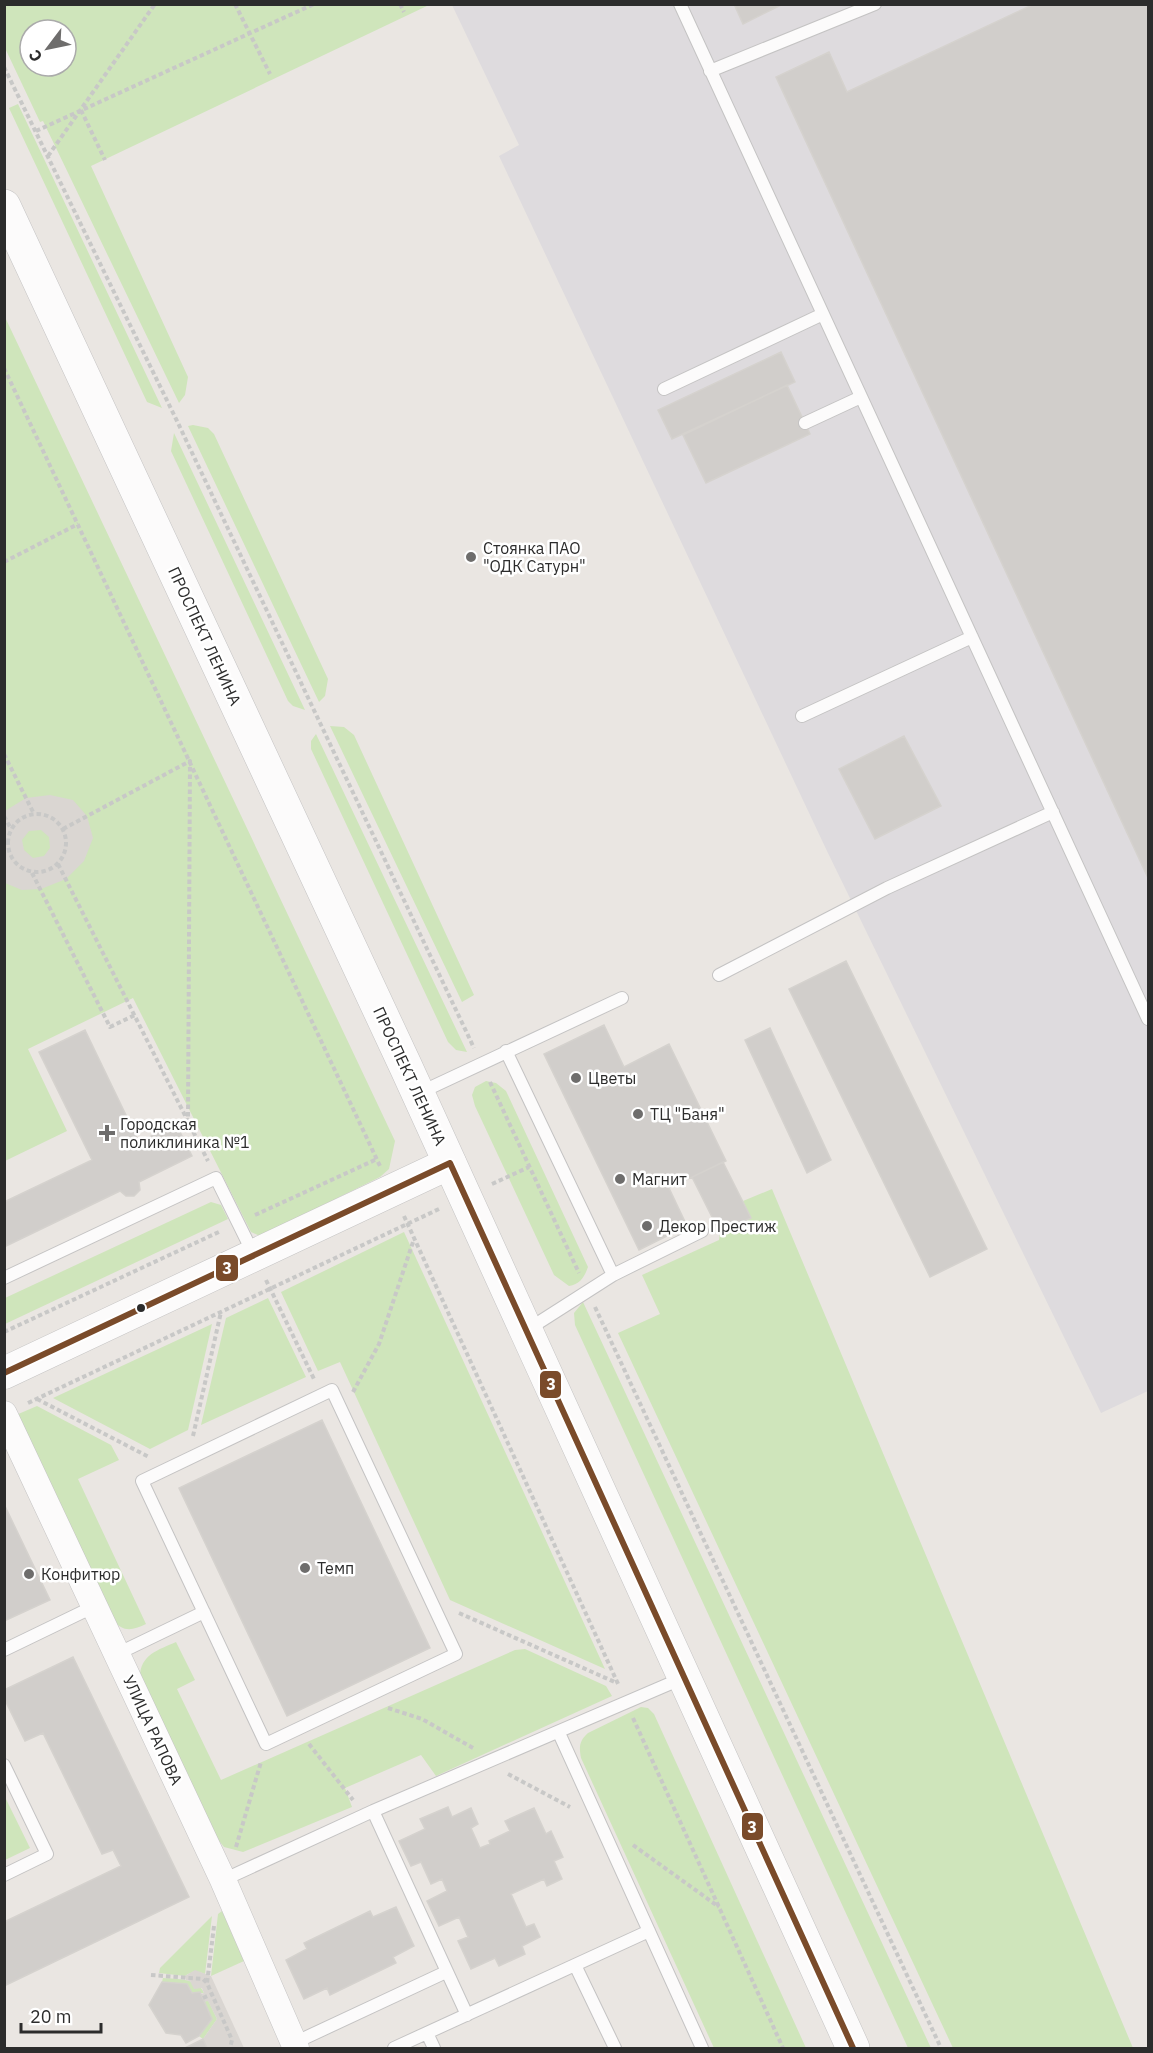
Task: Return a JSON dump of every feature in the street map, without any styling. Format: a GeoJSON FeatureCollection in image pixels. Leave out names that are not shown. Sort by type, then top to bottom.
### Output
{"type":"FeatureCollection","features":[{"type":"Feature","properties":{"kind":"main road","name":"ПРОСПЕКТ ЛЕНИНА"},"geometry":{"type":"LineString","coordinates":[[4,206],[450,1163],[853,2049]]}},
{"type":"Feature","properties":{"kind":"street"},"geometry":{"type":"LineString","coordinates":[[4,1373],[450,1163]]}},
{"type":"Feature","properties":{"kind":"street","name":"УЛИЦА РАПОВА"},"geometry":{"type":"LineString","coordinates":[[4,1414],[223,1880],[295,2046]]}},
{"type":"Feature","properties":{"kind":"lane"},"geometry":{"type":"LineString","coordinates":[[680,4],[1149,1019]]}},
{"type":"Feature","properties":{"kind":"lane"},"geometry":{"type":"LineString","coordinates":[[710,71],[875,4]]}},
{"type":"Feature","properties":{"kind":"lane"},"geometry":{"type":"LineString","coordinates":[[664,389],[823,314]]}},
{"type":"Feature","properties":{"kind":"lane"},"geometry":{"type":"LineString","coordinates":[[805,423],[861,396]]}},
{"type":"Feature","properties":{"kind":"lane"},"geometry":{"type":"LineString","coordinates":[[802,716],[972,637]]}},
{"type":"Feature","properties":{"kind":"lane"},"geometry":{"type":"LineString","coordinates":[[719,975],[887,888],[1053,812]]}},
{"type":"Feature","properties":{"kind":"lane"},"geometry":{"type":"LineString","coordinates":[[418,1094],[622,998]]}},
{"type":"Feature","properties":{"kind":"lane"},"geometry":{"type":"LineString","coordinates":[[506,1052],[613,1275]]}},
{"type":"Feature","properties":{"kind":"lane"},"geometry":{"type":"LineString","coordinates":[[4,1278],[216,1178],[254,1255]]}},
{"type":"Feature","properties":{"kind":"lane"},"geometry":{"type":"LineString","coordinates":[[526,1330],[613,1275],[702,1231]]}},
{"type":"Feature","properties":{"kind":"lane"},"geometry":{"type":"LineString","coordinates":[[332,1390],[341,1410],[456,1654],[266,1744],[142,1481],[332,1390]]}},
{"type":"Feature","properties":{"kind":"lane"},"geometry":{"type":"LineString","coordinates":[[4,1650],[95,1606]]}},
{"type":"Feature","properties":{"kind":"lane"},"geometry":{"type":"LineString","coordinates":[[117,1654],[204,1612]]}},
{"type":"Feature","properties":{"kind":"lane"},"geometry":{"type":"LineString","coordinates":[[223,1880],[368,1813],[541,1737],[559,1733],[684,1677]]}},
{"type":"Feature","properties":{"kind":"lane"},"geometry":{"type":"LineString","coordinates":[[559,1733],[702,2049]]}},
{"type":"Feature","properties":{"kind":"lane"},"geometry":{"type":"LineString","coordinates":[[4,1765],[47,1854],[4,1875]]}},
{"type":"Feature","properties":{"kind":"lane"},"geometry":{"type":"LineString","coordinates":[[368,1813],[467,2015]]}},
{"type":"Feature","properties":{"kind":"lane"},"geometry":{"type":"LineString","coordinates":[[394,2049],[649,1931]]}},
{"type":"Feature","properties":{"kind":"lane"},"geometry":{"type":"LineString","coordinates":[[575,1965],[615,2049]]}},
{"type":"Feature","properties":{"kind":"lane"},"geometry":{"type":"LineString","coordinates":[[295,2046],[446,1972]]}},
{"type":"Feature","properties":{"kind":"lane"},"geometry":{"type":"LineString","coordinates":[[427,2033],[434,2049]]}},
{"type":"Feature","properties":{"kind":"path"},"geometry":{"type":"LineString","coordinates":[[48,156],[155,4]]}},
{"type":"Feature","properties":{"kind":"path"},"geometry":{"type":"LineString","coordinates":[[235,4],[270,74]]}},
{"type":"Feature","properties":{"kind":"path"},"geometry":{"type":"LineString","coordinates":[[36,131],[314,4]]}},
{"type":"Feature","properties":{"kind":"path"},"geometry":{"type":"LineString","coordinates":[[400,4],[404,12]]}},
{"type":"Feature","properties":{"kind":"path"},"geometry":{"type":"LineString","coordinates":[[4,67],[183,432],[588,1290],[941,2049]]}},
{"type":"Feature","properties":{"kind":"path"},"geometry":{"type":"LineString","coordinates":[[81,110],[105,160]]}},
{"type":"Feature","properties":{"kind":"path"},"geometry":{"type":"LineString","coordinates":[[4,562],[78,524]]}},
{"type":"Feature","properties":{"kind":"path"},"geometry":{"type":"LineString","coordinates":[[4,754],[33,814]]}},
{"type":"Feature","properties":{"kind":"path"},"geometry":{"type":"LineString","coordinates":[[63,829],[190,761],[188,1121]]}},
{"type":"Feature","properties":{"kind":"path"},"geometry":{"type":"LineString","coordinates":[[32,873],[51,870],[58,864],[67,847],[63,829],[49,816],[33,814],[19,819],[11,829],[8,846],[11,856],[16,864],[32,873],[110,1027],[135,1015]]}},
{"type":"Feature","properties":{"kind":"path"},"geometry":{"type":"LineString","coordinates":[[4,816],[11,829]]}},
{"type":"Feature","properties":{"kind":"path"},"geometry":{"type":"LineString","coordinates":[[4,859],[11,856]]}},
{"type":"Feature","properties":{"kind":"path"},"geometry":{"type":"LineString","coordinates":[[58,864],[216,1178]]}},
{"type":"Feature","properties":{"kind":"path"},"geometry":{"type":"LineString","coordinates":[[4,1332],[377,1159]]}},
{"type":"Feature","properties":{"kind":"path"},"geometry":{"type":"LineString","coordinates":[[4,1414],[529,1167]]}},
{"type":"Feature","properties":{"kind":"path"},"geometry":{"type":"LineString","coordinates":[[341,1410],[357,1388],[379,1344],[414,1239]]}},
{"type":"Feature","properties":{"kind":"path"},"geometry":{"type":"LineString","coordinates":[[254,1255],[321,1395]]}},
{"type":"Feature","properties":{"kind":"path"},"geometry":{"type":"LineString","coordinates":[[188,1458],[222,1311]]}},
{"type":"Feature","properties":{"kind":"path"},"geometry":{"type":"LineString","coordinates":[[37,1399],[168,1468]]}},
{"type":"Feature","properties":{"kind":"path"},"geometry":{"type":"LineString","coordinates":[[431,1601],[617,1683]]}},
{"type":"Feature","properties":{"kind":"path"},"geometry":{"type":"LineString","coordinates":[[360,1699],[422,1719],[460,1739],[489,1760]]}},
{"type":"Feature","properties":{"kind":"path"},"geometry":{"type":"LineString","coordinates":[[297,1730],[368,1813]]}},
{"type":"Feature","properties":{"kind":"path"},"geometry":{"type":"LineString","coordinates":[[223,1880],[235,1851],[266,1744]]}},
{"type":"Feature","properties":{"kind":"path"},"geometry":{"type":"LineString","coordinates":[[214,1922],[207,1983],[232,2040],[230,2049]]}},
{"type":"Feature","properties":{"kind":"path"},"geometry":{"type":"LineString","coordinates":[[151,1975],[203,1980],[207,1983]]}},
{"type":"Feature","properties":{"kind":"path"},"geometry":{"type":"LineString","coordinates":[[203,1998],[212,1994]]}},
{"type":"Feature","properties":{"kind":"shaded area"},"geometry":{"type":"Polygon","coordinates":[[[452,5],[1148,5],[1148,1391],[1101,1413],[827,851],[499,156],[519,145],[452,5]]]}},
{"type":"Feature","properties":{"kind":"shaded area"},"geometry":{"type":"Polygon","coordinates":[[[50,795],[73,800],[87,816],[93,838],[84,861],[66,879],[41,889],[22,890],[5,883],[5,811],[26,798],[50,795]],[[41,830],[29,831],[22,840],[24,850],[33,858],[44,856],[50,848],[49,837],[41,830]]]}},
{"type":"Feature","properties":{"kind":"shaded area"},"geometry":{"type":"Polygon","coordinates":[[[195,1970],[211,1976],[244,2048],[207,2048],[203,2039],[217,2019],[208,2001],[204,2002],[201,1994],[204,1993],[202,1988],[194,1989],[190,1981],[186,1980],[185,1976],[195,1970]]]}},
{"type":"Feature","properties":{"kind":"green space"},"geometry":{"type":"Polygon","coordinates":[[[5,4],[429,5],[91,166],[188,377],[185,395],[179,403],[43,121],[40,122],[19,78],[78,78],[78,18],[18,18],[18,75],[5,48],[5,4]]]}},
{"type":"Feature","properties":{"kind":"green space"},"geometry":{"type":"Polygon","coordinates":[[[18,104],[162,408],[147,402],[9,108],[18,104]]]}},
{"type":"Feature","properties":{"kind":"green space"},"geometry":{"type":"Polygon","coordinates":[[[4,315],[395,1141],[389,1169],[380,1177],[260,1236],[251,1232],[133,998],[28,1049],[67,1131],[5,1161],[4,315]]]}},
{"type":"Feature","properties":{"kind":"green space"},"geometry":{"type":"Polygon","coordinates":[[[188,426],[208,428],[214,434],[328,679],[325,696],[319,702],[188,426]]]}},
{"type":"Feature","properties":{"kind":"green space"},"geometry":{"type":"Polygon","coordinates":[[[174,433],[305,710],[293,706],[288,701],[171,451],[174,433]]]}},
{"type":"Feature","properties":{"kind":"green space"},"geometry":{"type":"Polygon","coordinates":[[[330,726],[344,727],[354,735],[474,995],[462,1002],[330,726]]]}},
{"type":"Feature","properties":{"kind":"green space"},"geometry":{"type":"Polygon","coordinates":[[[316,734],[467,1052],[456,1050],[448,1042],[311,749],[311,741],[316,734]]]}},
{"type":"Feature","properties":{"kind":"green space"},"geometry":{"type":"Polygon","coordinates":[[[486,1081],[496,1083],[506,1091],[588,1267],[576,1284],[569,1286],[554,1275],[475,1106],[472,1095],[475,1087],[486,1081]]]}},
{"type":"Feature","properties":{"kind":"green space"},"geometry":{"type":"Polygon","coordinates":[[[772,1189],[1133,2048],[953,2048],[618,1333],[660,1314],[642,1275],[719,1240],[720,1233],[751,1218],[743,1201],[772,1189]]]}},
{"type":"Feature","properties":{"kind":"green space"},"geometry":{"type":"Polygon","coordinates":[[[211,1202],[221,1205],[228,1219],[5,1324],[5,1298],[211,1202]]]}},
{"type":"Feature","properties":{"kind":"green space"},"geometry":{"type":"Polygon","coordinates":[[[404,1232],[605,1669],[450,1600],[340,1362],[318,1371],[281,1292],[404,1232]]]}},
{"type":"Feature","properties":{"kind":"green space"},"geometry":{"type":"Polygon","coordinates":[[[268,1298],[306,1377],[201,1425],[226,1318],[268,1298]]]}},
{"type":"Feature","properties":{"kind":"green space"},"geometry":{"type":"Polygon","coordinates":[[[583,1302],[931,2048],[908,2048],[575,1325],[574,1313],[583,1302]]]}},
{"type":"Feature","properties":{"kind":"green space"},"geometry":{"type":"Polygon","coordinates":[[[212,1324],[188,1430],[150,1449],[53,1398],[212,1324]]]}},
{"type":"Feature","properties":{"kind":"green space"},"geometry":{"type":"Polygon","coordinates":[[[37,1406],[111,1445],[119,1460],[78,1479],[146,1624],[128,1629],[120,1627],[112,1620],[16,1415],[37,1406]]]}},
{"type":"Feature","properties":{"kind":"green space"},"geometry":{"type":"Polygon","coordinates":[[[176,1642],[195,1680],[177,1689],[221,1780],[515,1650],[525,1649],[606,1686],[612,1696],[436,1776],[421,1755],[345,1788],[352,1807],[243,1852],[224,1847],[216,1837],[140,1679],[146,1659],[156,1651],[176,1642]]]}},
{"type":"Feature","properties":{"kind":"green space"},"geometry":{"type":"Polygon","coordinates":[[[641,1707],[648,1708],[654,1714],[806,2048],[714,2048],[581,1758],[580,1744],[588,1733],[641,1707]]]}},
{"type":"Feature","properties":{"kind":"green space"},"geometry":{"type":"Polygon","coordinates":[[[4,1795],[30,1848],[5,1860],[4,1860],[4,1795]]]}},
{"type":"Feature","properties":{"kind":"green space"},"geometry":{"type":"Polygon","coordinates":[[[222,1911],[244,1961],[211,1976],[218,1914],[222,1911]]]}},
{"type":"Feature","properties":{"kind":"green space"},"geometry":{"type":"Polygon","coordinates":[[[212,1916],[205,1974],[195,1972],[185,1976],[159,1973],[160,1968],[212,1916]]]}},
{"type":"Feature","properties":{"kind":"green space"},"geometry":{"type":"Polygon","coordinates":[[[163,1978],[192,1982],[197,1984],[204,1993],[192,1993],[187,1984],[162,1982],[163,1978]]]}},
{"type":"Feature","properties":{"kind":"green space"},"geometry":{"type":"Polygon","coordinates":[[[208,2000],[217,2019],[203,2039],[199,2036],[212,2019],[204,2002],[208,2000]]]}},
{"type":"Feature","properties":{"kind":"building"},"geometry":{"type":"Polygon","coordinates":[[[734,4],[783,4],[743,24],[734,4]]]}},
{"type":"Feature","properties":{"kind":"building"},"geometry":{"type":"Polygon","coordinates":[[[1034,4],[1148,4],[1148,878],[776,77],[829,52],[847,92],[1034,4]]]}},
{"type":"Feature","properties":{"kind":"building"},"geometry":{"type":"Polygon","coordinates":[[[781,352],[795,382],[672,439],[658,410],[781,352]]]}},
{"type":"Feature","properties":{"kind":"building"},"geometry":{"type":"Polygon","coordinates":[[[787,385],[810,434],[706,483],[683,435],[787,385]]]}},
{"type":"Feature","properties":{"kind":"building"},"geometry":{"type":"Polygon","coordinates":[[[904,736],[941,806],[875,839],[839,769],[904,736]]]}},
{"type":"Feature","properties":{"kind":"building"},"geometry":{"type":"Polygon","coordinates":[[[846,961],[987,1249],[930,1277],[789,989],[846,961]]]}},
{"type":"Feature","properties":{"kind":"building","name":"ТЦ \"Баня\""},"geometry":{"type":"Polygon","coordinates":[[[604,1025],[624,1067],[669,1044],[726,1161],[669,1188],[687,1226],[639,1250],[544,1054],[604,1025]]]}},
{"type":"Feature","properties":{"kind":"building"},"geometry":{"type":"Polygon","coordinates":[[[770,1028],[831,1160],[807,1173],[745,1040],[770,1028]]]}},
{"type":"Feature","properties":{"kind":"building","name":"Городская поликлиника №1"},"geometry":{"type":"Polygon","coordinates":[[[85,1030],[139,1142],[176,1124],[192,1156],[139,1182],[140,1190],[134,1196],[126,1196],[120,1191],[4,1247],[4,1202],[92,1160],[39,1052],[85,1030]]]}},
{"type":"Feature","properties":{"kind":"building"},"geometry":{"type":"Polygon","coordinates":[[[723,1162],[751,1218],[720,1233],[692,1177],[723,1162]]]}},
{"type":"Feature","properties":{"kind":"building","name":"Темп"},"geometry":{"type":"Polygon","coordinates":[[[322,1420],[430,1648],[287,1716],[179,1488],[322,1420]]]}},
{"type":"Feature","properties":{"kind":"building"},"geometry":{"type":"Polygon","coordinates":[[[4,1504],[50,1600],[4,1621],[4,1504]]]}},
{"type":"Feature","properties":{"kind":"building"},"geometry":{"type":"Polygon","coordinates":[[[73,1657],[189,1897],[4,1986],[4,1922],[121,1866],[113,1850],[102,1854],[43,1733],[25,1741],[4,1698],[4,1690],[73,1657]]]}},
{"type":"Feature","properties":{"kind":"building"},"geometry":{"type":"Polygon","coordinates":[[[448,1807],[452,1817],[471,1808],[478,1824],[471,1828],[480,1848],[510,1831],[505,1821],[534,1808],[546,1834],[551,1831],[563,1857],[554,1861],[562,1879],[547,1886],[544,1879],[511,1894],[526,1927],[534,1924],[540,1937],[522,1946],[525,1954],[499,1966],[495,1958],[471,1969],[458,1941],[468,1937],[459,1917],[439,1926],[427,1901],[447,1891],[442,1879],[431,1884],[421,1862],[411,1866],[399,1841],[425,1829],[420,1819],[448,1807]]]}},
{"type":"Feature","properties":{"kind":"building"},"geometry":{"type":"Polygon","coordinates":[[[396,1907],[414,1946],[393,1957],[396,1963],[330,1995],[327,1988],[304,1999],[286,1960],[307,1949],[304,1943],[370,1911],[373,1917],[396,1907]]]}},
{"type":"Feature","properties":{"kind":"building"},"geometry":{"type":"Polygon","coordinates":[[[162,1982],[187,1984],[192,1993],[200,1992],[212,2019],[199,2036],[186,2043],[181,2035],[166,2033],[149,2005],[162,1982]]]}},
{"type":"Feature","properties":{"kind":"building"},"geometry":{"type":"Polygon","coordinates":[[[203,2039],[207,2048],[185,2048],[203,2039]]]}},
{"type":"Feature","properties":{"kind":"transit line","name":"3"},"geometry":{"type":"LineString","coordinates":[[450,1163],[853,2048]]}},
{"type":"Feature","properties":{"kind":"transit line","name":"3"},"geometry":{"type":"LineString","coordinates":[[4,1373],[450,1163]]}},
{"type":"Feature","properties":{"kind":"place","name":"Стоянка ПАО \"ОДК Сатурн\""},"geometry":{"type":"Point","coordinates":[471,557]}},
{"type":"Feature","properties":{"kind":"place","name":"Цветы"},"geometry":{"type":"Point","coordinates":[576,1078]}},
{"type":"Feature","properties":{"kind":"place","name":"ТЦ \"Баня\""},"geometry":{"type":"Point","coordinates":[638,1114]}},
{"type":"Feature","properties":{"kind":"place","name":"Городская поликлиника №1"},"geometry":{"type":"Point","coordinates":[107,1133]}},
{"type":"Feature","properties":{"kind":"place","name":"Магнит"},"geometry":{"type":"Point","coordinates":[620,1179]}},
{"type":"Feature","properties":{"kind":"place","name":"Декор Престиж"},"geometry":{"type":"Point","coordinates":[647,1226]}},
{"type":"Feature","properties":{"kind":"place","name":"Темп"},"geometry":{"type":"Point","coordinates":[305,1568]}},
{"type":"Feature","properties":{"kind":"place","name":"Конфитюр"},"geometry":{"type":"Point","coordinates":[29,1574]}}]}
